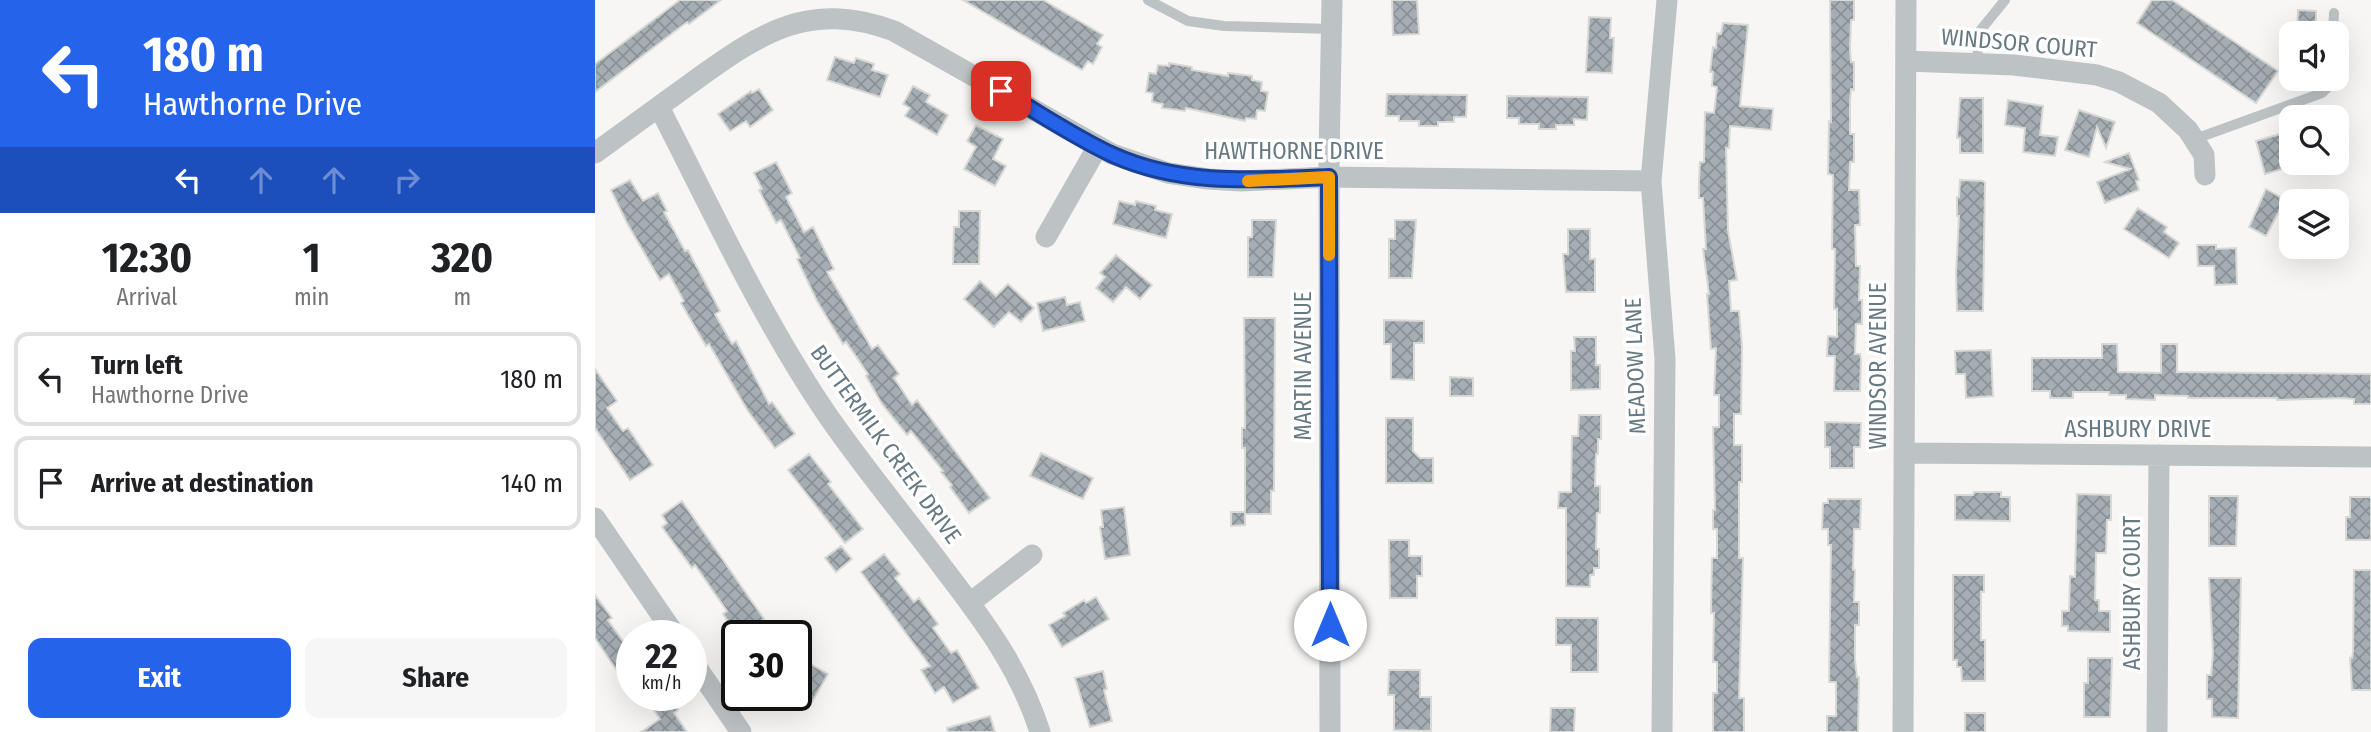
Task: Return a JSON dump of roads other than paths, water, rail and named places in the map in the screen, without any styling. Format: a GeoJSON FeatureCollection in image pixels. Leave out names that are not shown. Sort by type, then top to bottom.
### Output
{"type":"FeatureCollection","features":[{"type":"Feature","properties":{"kind":"street","name":"MARTIN AVENUE"},"geometry":{"type":"LineString","coordinates":[[1330,732],[1329,177],[1332,0]]}},
{"type":"Feature","properties":{"kind":"street","name":"MEADOW LANE"},"geometry":{"type":"LineString","coordinates":[[1662,732],[1665,359],[1651,181],[1667,0]]}},
{"type":"Feature","properties":{"kind":"street","name":"WINDSOR AVENUE"},"geometry":{"type":"LineString","coordinates":[[1903,732],[1906,0]]}},
{"type":"Feature","properties":{"kind":"street","name":"HAWTHORNE DRIVE"},"geometry":{"type":"LineString","coordinates":[[595,153],[761,34],[796,21],[843,18],[869,22],[904,36],[1112,154],[1156,170],[1208,179],[1241,181],[1329,177],[1651,181]]}},
{"type":"Feature","properties":{"kind":"street","name":"WINDSOR COURT"},"geometry":{"type":"LineString","coordinates":[[1906,61],[1977,62],[2051,68],[2097,75],[2119,82],[2139,91],[2168,110],[2195,139],[2204,155],[2205,175]]}},
{"type":"Feature","properties":{"kind":"street","name":"BUTTERMILK CREEK DRIVE"},"geometry":{"type":"LineString","coordinates":[[659,107],[801,375],[834,425],[1006,653],[1025,691],[1040,732]]}},
{"type":"Feature","properties":{"kind":"street"},"geometry":{"type":"LineString","coordinates":[[1046,237],[1098,146]]}},
{"type":"Feature","properties":{"kind":"street","name":"ASHBURY DRIVE"},"geometry":{"type":"LineString","coordinates":[[1904,453],[2371,457]]}},
{"type":"Feature","properties":{"kind":"street","name":"ASHBURY COURT"},"geometry":{"type":"LineString","coordinates":[[2157,732],[2159,455]]}},
{"type":"Feature","properties":{"kind":"street"},"geometry":{"type":"LineString","coordinates":[[595,518],[665,620]]}},
{"type":"Feature","properties":{"kind":"street"},"geometry":{"type":"LineString","coordinates":[[970,603],[1032,555]]}},
{"type":"Feature","properties":{"kind":"street"},"geometry":{"type":"LineString","coordinates":[[707,682],[741,732]]}},
{"type":"Feature","properties":{"kind":"lane"},"geometry":{"type":"LineString","coordinates":[[1148,0],[1188,21],[1224,26],[1331,29]]}},
{"type":"Feature","properties":{"kind":"lane"},"geometry":{"type":"LineString","coordinates":[[1977,62],[1979,33],[2005,0]]}},
{"type":"Feature","properties":{"kind":"lane"},"geometry":{"type":"LineString","coordinates":[[2334,21],[2335,13]]}},
{"type":"Feature","properties":{"kind":"lane"},"geometry":{"type":"LineString","coordinates":[[2195,139],[2324,91]]}}]}
